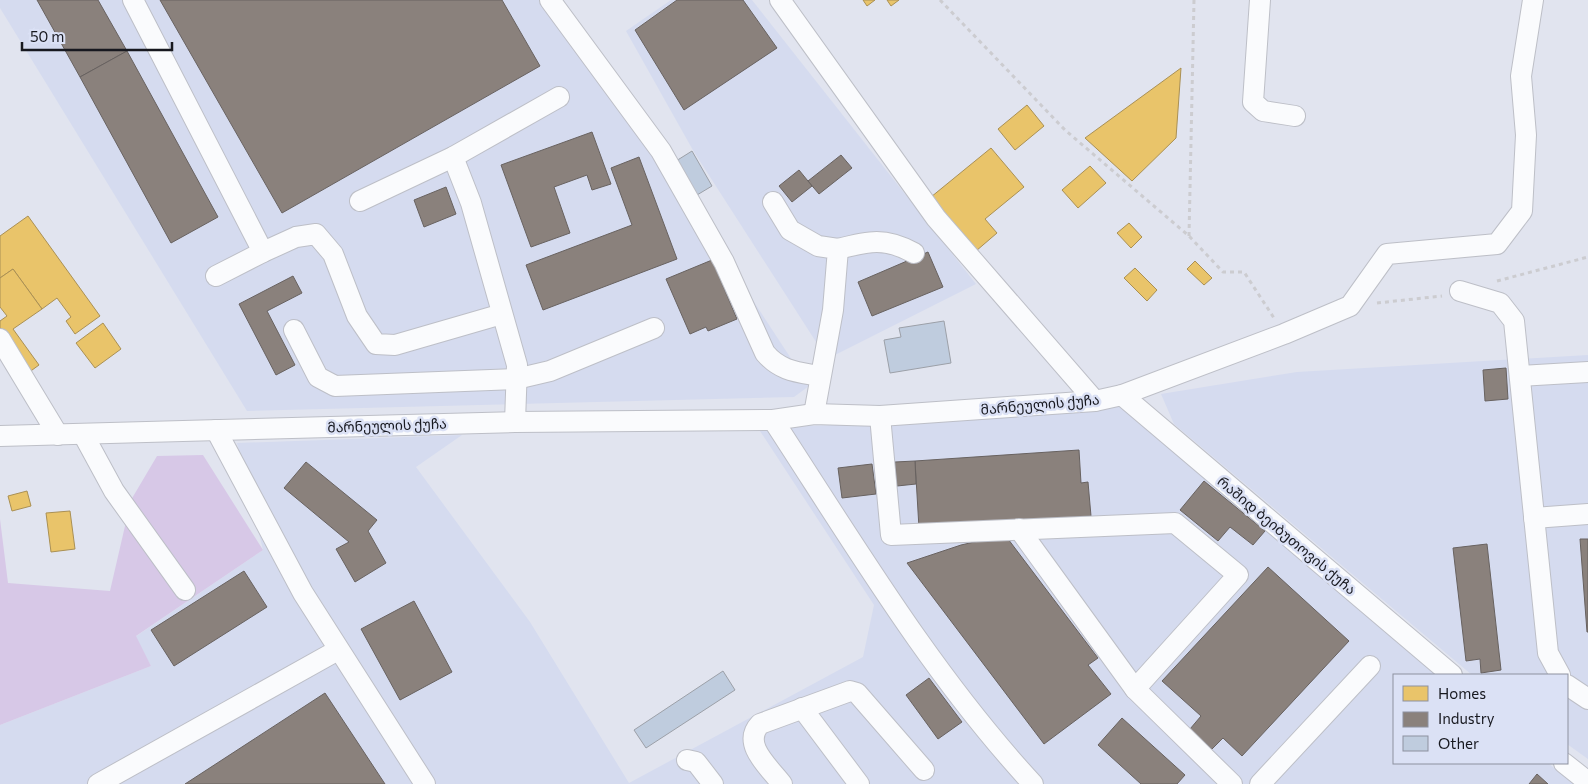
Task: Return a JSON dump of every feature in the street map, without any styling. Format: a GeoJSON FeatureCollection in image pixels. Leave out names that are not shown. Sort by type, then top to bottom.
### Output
{"type":"FeatureCollection","features":[{"type":"Feature","properties":{"kind":"street"},"geometry":{"type":"LineString","coordinates":[[133,0],[263,252]]}},
{"type":"Feature","properties":{"kind":"street"},"geometry":{"type":"LineString","coordinates":[[550,0],[661,151],[724,262],[765,353],[773,362],[792,373],[819,376]]}},
{"type":"Feature","properties":{"kind":"street"},"geometry":{"type":"LineString","coordinates":[[780,0],[936,218],[1094,401]]}},
{"type":"Feature","properties":{"kind":"street"},"geometry":{"type":"LineString","coordinates":[[1260,0],[1253,102],[1263,111],[1295,116]]}},
{"type":"Feature","properties":{"kind":"street","name":"მარნეულის ქუჩა"},"geometry":{"type":"LineString","coordinates":[[0,436],[515,422],[773,420],[814,414],[880,416],[1094,401],[1122,395],[1284,334],[1350,306],[1386,254],[1496,244],[1522,211],[1526,135],[1520,76],[1533,0]]}},
{"type":"Feature","properties":{"kind":"street"},"geometry":{"type":"LineString","coordinates":[[360,201],[453,157],[559,97]]}},
{"type":"Feature","properties":{"kind":"street"},"geometry":{"type":"LineString","coordinates":[[453,157],[471,203],[517,365],[515,422]]}},
{"type":"Feature","properties":{"kind":"street"},"geometry":{"type":"LineString","coordinates":[[773,202],[790,230],[818,246],[838,249],[877,241],[897,244],[914,253]]}},
{"type":"Feature","properties":{"kind":"street"},"geometry":{"type":"LineString","coordinates":[[216,276],[296,237],[316,234],[333,254],[357,316],[376,344],[395,345],[502,314]]}},
{"type":"Feature","properties":{"kind":"street"},"geometry":{"type":"LineString","coordinates":[[814,414],[819,376],[833,310],[838,249]]}},
{"type":"Feature","properties":{"kind":"street"},"geometry":{"type":"LineString","coordinates":[[1460,291],[1500,303],[1514,321],[1548,653],[1559,674]]}},
{"type":"Feature","properties":{"kind":"street"},"geometry":{"type":"LineString","coordinates":[[294,330],[318,377],[335,386],[516,379],[550,371],[654,328]]}},
{"type":"Feature","properties":{"kind":"street"},"geometry":{"type":"LineString","coordinates":[[0,339],[58,435]]}},
{"type":"Feature","properties":{"kind":"street"},"geometry":{"type":"LineString","coordinates":[[1520,376],[1588,372]]}},
{"type":"Feature","properties":{"kind":"street","name":"რაშიდ ბეიბუთოვის ქუჩა"},"geometry":{"type":"LineString","coordinates":[[1122,395],[1451,674]]}},
{"type":"Feature","properties":{"kind":"street"},"geometry":{"type":"LineString","coordinates":[[880,416],[891,535],[1175,523],[1238,575],[1135,689]]}},
{"type":"Feature","properties":{"kind":"street"},"geometry":{"type":"LineString","coordinates":[[773,420],[892,602],[994,742],[1033,784]]}},
{"type":"Feature","properties":{"kind":"street"},"geometry":{"type":"LineString","coordinates":[[216,430],[303,593],[425,784]]}},
{"type":"Feature","properties":{"kind":"street"},"geometry":{"type":"LineString","coordinates":[[83,434],[114,491],[185,590]]}},
{"type":"Feature","properties":{"kind":"street"},"geometry":{"type":"LineString","coordinates":[[1534,518],[1588,514]]}},
{"type":"Feature","properties":{"kind":"street"},"geometry":{"type":"LineString","coordinates":[[1020,529],[1135,689],[1232,784]]}},
{"type":"Feature","properties":{"kind":"street"},"geometry":{"type":"LineString","coordinates":[[98,784],[338,650]]}},
{"type":"Feature","properties":{"kind":"street"},"geometry":{"type":"LineString","coordinates":[[1260,784],[1370,666]]}},
{"type":"Feature","properties":{"kind":"street"},"geometry":{"type":"LineString","coordinates":[[1568,686],[1588,699]]}},
{"type":"Feature","properties":{"kind":"street"},"geometry":{"type":"LineString","coordinates":[[782,784],[757,752],[752,741],[754,730],[760,724],[844,692],[857,693],[924,770]]}},
{"type":"Feature","properties":{"kind":"street"},"geometry":{"type":"LineString","coordinates":[[802,708],[859,784]]}},
{"type":"Feature","properties":{"kind":"street"},"geometry":{"type":"LineString","coordinates":[[687,760],[696,762],[713,784]]}},
{"type":"Feature","properties":{"kind":"street"},"geometry":{"type":"LineString","coordinates":[[1565,764],[1588,782]]}},
{"type":"Feature","properties":{"kind":"path"},"geometry":{"type":"LineString","coordinates":[[940,0],[1066,130],[1189,236],[1223,272],[1244,272],[1284,334]]}},
{"type":"Feature","properties":{"kind":"path"},"geometry":{"type":"LineString","coordinates":[[1189,236],[1194,0]]}},
{"type":"Feature","properties":{"kind":"shaded area"},"geometry":{"type":"Polygon","coordinates":[[[0,0],[556,0],[809,386],[794,397],[247,411],[0,8],[0,0]]]}},
{"type":"Feature","properties":{"kind":"shaded area"},"geometry":{"type":"Polygon","coordinates":[[[671,0],[752,0],[976,284],[827,359],[694,152],[626,31],[671,0]]]}},
{"type":"Feature","properties":{"kind":"shaded area"},"geometry":{"type":"Polygon","coordinates":[[[1588,355],[1588,759],[1568,745],[1568,674],[1471,674],[1174,424],[1161,394],[1297,372],[1588,355]]]}},
{"type":"Feature","properties":{"kind":"shaded area"},"geometry":{"type":"Polygon","coordinates":[[[1121,405],[1443,674],[1393,674],[1393,764],[1549,764],[1574,784],[0,784],[0,725],[151,666],[135,637],[263,550],[237,443],[462,435],[416,467],[530,622],[629,783],[863,657],[874,605],[758,428],[835,425],[1121,405]]]}},
{"type":"Feature","properties":{"kind":"shaded area"},"geometry":{"type":"Polygon","coordinates":[[[203,455],[263,550],[136,636],[151,666],[0,725],[0,519],[8,583],[110,591],[131,500],[157,456],[203,455]]]}},
{"type":"Feature","properties":{"kind":"building: Homes"},"geometry":{"type":"Polygon","coordinates":[[[863,0],[875,0],[867,6],[863,0]]]}},
{"type":"Feature","properties":{"kind":"building: Homes"},"geometry":{"type":"Polygon","coordinates":[[[887,0],[899,0],[891,6],[887,0]]]}},
{"type":"Feature","properties":{"kind":"building: Homes"},"geometry":{"type":"Polygon","coordinates":[[[1181,68],[1176,138],[1132,181],[1085,138],[1181,68]]]}},
{"type":"Feature","properties":{"kind":"building: Homes"},"geometry":{"type":"Polygon","coordinates":[[[1027,105],[1044,126],[1015,150],[998,129],[1027,105]]]}},
{"type":"Feature","properties":{"kind":"building: Homes"},"geometry":{"type":"Polygon","coordinates":[[[991,148],[1024,187],[985,219],[997,233],[976,251],[931,197],[991,148]]]}},
{"type":"Feature","properties":{"kind":"building: Homes"},"geometry":{"type":"Polygon","coordinates":[[[1090,166],[1106,183],[1078,208],[1062,190],[1090,166]]]}},
{"type":"Feature","properties":{"kind":"building: Homes"},"geometry":{"type":"Polygon","coordinates":[[[28,216],[100,316],[75,334],[66,321],[71,317],[57,298],[42,309],[13,269],[0,278],[0,236],[28,216]]]}},
{"type":"Feature","properties":{"kind":"building: Homes"},"geometry":{"type":"Polygon","coordinates":[[[1129,223],[1142,237],[1131,248],[1117,233],[1129,223]]]}},
{"type":"Feature","properties":{"kind":"building: Homes"},"geometry":{"type":"Polygon","coordinates":[[[1195,261],[1212,278],[1204,285],[1187,269],[1195,261]]]}},
{"type":"Feature","properties":{"kind":"building: Homes"},"geometry":{"type":"Polygon","coordinates":[[[1135,268],[1157,290],[1147,301],[1124,278],[1135,268]]]}},
{"type":"Feature","properties":{"kind":"building: Homes"},"geometry":{"type":"Polygon","coordinates":[[[13,269],[42,309],[13,329],[39,365],[28,373],[0,334],[0,321],[7,316],[0,307],[0,278],[13,269]]]}},
{"type":"Feature","properties":{"kind":"building: Homes"},"geometry":{"type":"Polygon","coordinates":[[[103,323],[121,349],[95,368],[76,343],[103,323]]]}},
{"type":"Feature","properties":{"kind":"building: Homes"},"geometry":{"type":"Polygon","coordinates":[[[27,491],[31,506],[12,511],[8,496],[27,491]]]}},
{"type":"Feature","properties":{"kind":"building: Homes"},"geometry":{"type":"Polygon","coordinates":[[[70,511],[75,549],[51,552],[46,513],[70,511]]]}},
{"type":"Feature","properties":{"kind":"building: Industry"},"geometry":{"type":"Polygon","coordinates":[[[37,0],[98,0],[127,51],[80,77],[37,0]]]}},
{"type":"Feature","properties":{"kind":"building: Industry"},"geometry":{"type":"Polygon","coordinates":[[[160,0],[502,0],[540,66],[282,213],[160,0]]]}},
{"type":"Feature","properties":{"kind":"building: Industry"},"geometry":{"type":"Polygon","coordinates":[[[677,0],[743,0],[777,48],[684,110],[635,30],[677,0]]]}},
{"type":"Feature","properties":{"kind":"building: Industry"},"geometry":{"type":"Polygon","coordinates":[[[127,51],[218,217],[171,243],[80,77],[127,51]]]}},
{"type":"Feature","properties":{"kind":"building: Industry"},"geometry":{"type":"Polygon","coordinates":[[[592,132],[611,184],[592,190],[587,175],[554,187],[570,233],[531,247],[501,165],[592,132]]]}},
{"type":"Feature","properties":{"kind":"building: Industry"},"geometry":{"type":"Polygon","coordinates":[[[841,155],[852,168],[819,194],[808,181],[841,155]]]}},
{"type":"Feature","properties":{"kind":"building: Industry"},"geometry":{"type":"Polygon","coordinates":[[[639,157],[677,259],[543,310],[526,265],[632,225],[611,168],[639,157]]]}},
{"type":"Feature","properties":{"kind":"building: Industry"},"geometry":{"type":"Polygon","coordinates":[[[799,170],[812,186],[792,202],[779,186],[799,170]]]}},
{"type":"Feature","properties":{"kind":"building: Industry"},"geometry":{"type":"Polygon","coordinates":[[[446,187],[456,214],[424,227],[414,200],[446,187]]]}},
{"type":"Feature","properties":{"kind":"building: Industry"},"geometry":{"type":"Polygon","coordinates":[[[928,252],[943,287],[872,316],[858,282],[928,252]]]}},
{"type":"Feature","properties":{"kind":"building: Industry"},"geometry":{"type":"Polygon","coordinates":[[[712,260],[737,319],[708,331],[706,327],[690,334],[666,279],[712,260]]]}},
{"type":"Feature","properties":{"kind":"building: Industry"},"geometry":{"type":"Polygon","coordinates":[[[293,276],[302,293],[267,311],[295,365],[276,375],[239,304],[293,276]]]}},
{"type":"Feature","properties":{"kind":"building: Industry"},"geometry":{"type":"Polygon","coordinates":[[[1506,368],[1508,399],[1485,401],[1483,370],[1506,368]]]}},
{"type":"Feature","properties":{"kind":"building: Industry"},"geometry":{"type":"Polygon","coordinates":[[[1079,450],[1081,483],[1088,482],[1091,516],[919,528],[915,461],[1079,450]]]}},
{"type":"Feature","properties":{"kind":"building: Industry"},"geometry":{"type":"Polygon","coordinates":[[[915,461],[916,484],[897,486],[895,462],[915,461]]]}},
{"type":"Feature","properties":{"kind":"building: Industry"},"geometry":{"type":"Polygon","coordinates":[[[306,462],[377,520],[368,531],[386,563],[355,582],[336,549],[349,542],[284,488],[306,462]]]}},
{"type":"Feature","properties":{"kind":"building: Industry"},"geometry":{"type":"Polygon","coordinates":[[[872,464],[876,494],[842,498],[838,468],[872,464]]]}},
{"type":"Feature","properties":{"kind":"building: Industry"},"geometry":{"type":"Polygon","coordinates":[[[1204,481],[1265,531],[1253,545],[1230,527],[1218,541],[1180,510],[1204,481]]]}},
{"type":"Feature","properties":{"kind":"building: Industry"},"geometry":{"type":"Polygon","coordinates":[[[1005,535],[1098,658],[1088,665],[1111,694],[1044,744],[907,563],[961,545],[1005,535]]]}},
{"type":"Feature","properties":{"kind":"building: Industry"},"geometry":{"type":"Polygon","coordinates":[[[1580,539],[1588,539],[1588,632],[1587,632],[1580,539]]]}},
{"type":"Feature","properties":{"kind":"building: Industry"},"geometry":{"type":"Polygon","coordinates":[[[1487,544],[1501,670],[1481,673],[1480,659],[1466,661],[1453,548],[1487,544]]]}},
{"type":"Feature","properties":{"kind":"building: Industry"},"geometry":{"type":"Polygon","coordinates":[[[1268,567],[1349,641],[1242,756],[1223,738],[1212,749],[1190,729],[1201,716],[1162,681],[1268,567]]]}},
{"type":"Feature","properties":{"kind":"building: Industry"},"geometry":{"type":"Polygon","coordinates":[[[244,571],[267,607],[174,666],[151,630],[244,571]]]}},
{"type":"Feature","properties":{"kind":"building: Industry"},"geometry":{"type":"Polygon","coordinates":[[[414,601],[452,672],[400,700],[361,629],[414,601]]]}},
{"type":"Feature","properties":{"kind":"building: Industry"},"geometry":{"type":"Polygon","coordinates":[[[929,678],[962,722],[938,739],[906,695],[929,678]]]}},
{"type":"Feature","properties":{"kind":"building: Industry"},"geometry":{"type":"Polygon","coordinates":[[[325,693],[385,784],[185,784],[325,693]]]}},
{"type":"Feature","properties":{"kind":"building: Industry"},"geometry":{"type":"Polygon","coordinates":[[[1122,718],[1185,775],[1177,784],[1141,784],[1098,745],[1122,718]]]}},
{"type":"Feature","properties":{"kind":"building: Industry"},"geometry":{"type":"Polygon","coordinates":[[[1537,774],[1548,784],[1529,784],[1537,774]]]}},
{"type":"Feature","properties":{"kind":"building: Other"},"geometry":{"type":"Polygon","coordinates":[[[692,151],[712,186],[697,195],[676,161],[692,151]]]}},
{"type":"Feature","properties":{"kind":"building: Other"},"geometry":{"type":"Polygon","coordinates":[[[944,321],[951,363],[890,373],[884,340],[901,337],[899,328],[944,321]]]}},
{"type":"Feature","properties":{"kind":"building: Other"},"geometry":{"type":"Polygon","coordinates":[[[723,671],[735,690],[646,748],[634,730],[723,671]]]}}]}
